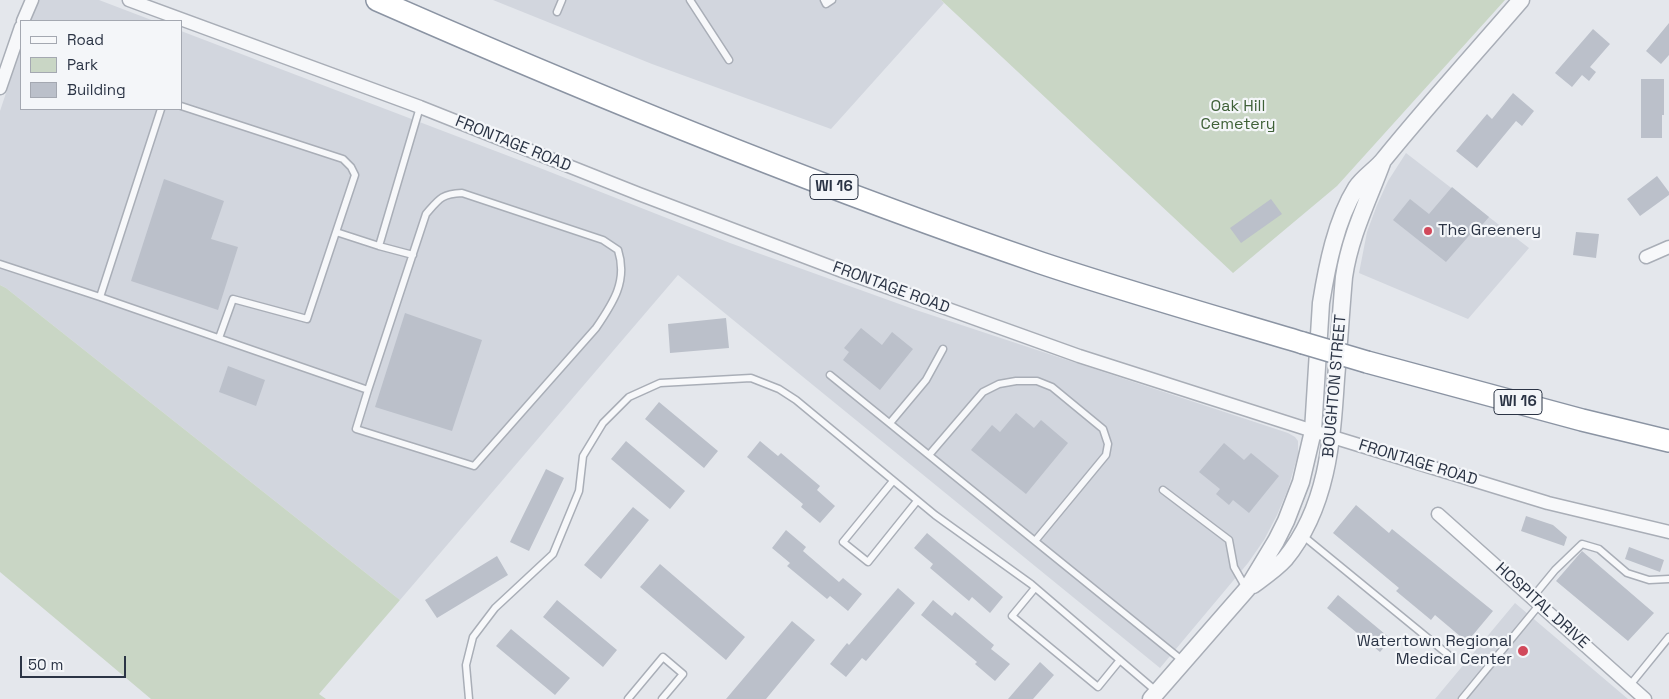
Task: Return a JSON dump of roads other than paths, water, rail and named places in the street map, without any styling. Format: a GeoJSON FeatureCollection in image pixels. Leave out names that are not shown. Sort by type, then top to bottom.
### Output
{"type":"FeatureCollection","features":[{"type":"Feature","properties":{"kind":"highway","name":"WI 16"},"geometry":{"type":"LineString","coordinates":[[377,0],[502,55],[628,107],[900,212],[1043,264],[1367,362],[1582,420],[1669,441]]}},
{"type":"Feature","properties":{"kind":"street"},"geometry":{"type":"LineString","coordinates":[[23,20],[32,0]]}},
{"type":"Feature","properties":{"kind":"street","name":"FRONTAGE ROAD"},"geometry":{"type":"LineString","coordinates":[[129,0],[420,107],[639,194],[842,271],[1079,356],[1332,437],[1548,503],[1669,532]]}},
{"type":"Feature","properties":{"kind":"street","name":"BOUGHTON STREET"},"geometry":{"type":"LineString","coordinates":[[1154,695],[1247,589],[1276,541],[1288,514],[1305,469],[1313,431],[1321,303],[1333,245],[1344,213],[1356,188],[1383,161],[1411,126],[1522,0]]}},
{"type":"Feature","properties":{"kind":"street"},"geometry":{"type":"LineString","coordinates":[[0,88],[20,30]]}},
{"type":"Feature","properties":{"kind":"street","name":"BOUGHTON STREET"},"geometry":{"type":"LineString","coordinates":[[1247,589],[1284,560],[1301,534],[1322,487],[1332,437],[1347,254],[1383,161]]}},
{"type":"Feature","properties":{"kind":"street"},"geometry":{"type":"LineString","coordinates":[[1646,257],[1669,247]]}},
{"type":"Feature","properties":{"kind":"street","name":"HOSPITAL DRIVE"},"geometry":{"type":"LineString","coordinates":[[1438,514],[1645,699]]}},
{"type":"Feature","properties":{"kind":"lane"},"geometry":{"type":"LineString","coordinates":[[557,12],[562,0]]}},
{"type":"Feature","properties":{"kind":"lane"},"geometry":{"type":"LineString","coordinates":[[690,0],[729,60]]}},
{"type":"Feature","properties":{"kind":"lane"},"geometry":{"type":"LineString","coordinates":[[824,0],[826,4],[832,0]]}},
{"type":"Feature","properties":{"kind":"lane"},"geometry":{"type":"LineString","coordinates":[[182,106],[343,159],[351,167],[355,175],[307,319],[233,299],[219,338]]}},
{"type":"Feature","properties":{"kind":"lane"},"geometry":{"type":"LineString","coordinates":[[380,246],[420,107]]}},
{"type":"Feature","properties":{"kind":"lane"},"geometry":{"type":"LineString","coordinates":[[100,297],[161,110]]}},
{"type":"Feature","properties":{"kind":"lane"},"geometry":{"type":"LineString","coordinates":[[448,193],[462,193],[603,240],[618,250],[623,264],[620,283],[611,306],[596,328],[474,466],[356,429],[368,390],[426,214],[438,200],[448,193]]}},
{"type":"Feature","properties":{"kind":"lane"},"geometry":{"type":"LineString","coordinates":[[336,232],[413,255]]}},
{"type":"Feature","properties":{"kind":"lane"},"geometry":{"type":"LineString","coordinates":[[0,264],[368,390]]}},
{"type":"Feature","properties":{"kind":"lane"},"geometry":{"type":"LineString","coordinates":[[890,423],[926,380],[943,349]]}},
{"type":"Feature","properties":{"kind":"lane"},"geometry":{"type":"LineString","coordinates":[[830,375],[1183,661]]}},
{"type":"Feature","properties":{"kind":"lane"},"geometry":{"type":"LineString","coordinates":[[469,699],[466,665],[474,637],[495,608],[553,554],[579,491],[583,456],[603,423],[630,397],[660,384],[751,378],[779,389],[796,400],[917,501],[1035,588],[1120,660],[1154,695]]}},
{"type":"Feature","properties":{"kind":"lane"},"geometry":{"type":"LineString","coordinates":[[929,455],[983,392],[999,384],[1016,381],[1037,382],[1052,387],[1103,429],[1108,444],[1106,455],[1035,541]]}},
{"type":"Feature","properties":{"kind":"lane"},"geometry":{"type":"LineString","coordinates":[[893,481],[843,542],[868,562],[917,501]]}},
{"type":"Feature","properties":{"kind":"lane"},"geometry":{"type":"LineString","coordinates":[[1163,490],[1229,540],[1234,567],[1247,589]]}},
{"type":"Feature","properties":{"kind":"lane"},"geometry":{"type":"LineString","coordinates":[[1301,534],[1450,657]]}},
{"type":"Feature","properties":{"kind":"lane"},"geometry":{"type":"LineString","coordinates":[[1462,699],[1536,601],[1555,570],[1582,544],[1599,549],[1626,573],[1648,580],[1669,579]]}},
{"type":"Feature","properties":{"kind":"lane"},"geometry":{"type":"LineString","coordinates":[[1035,588],[1012,616],[1098,687],[1120,660]]}},
{"type":"Feature","properties":{"kind":"lane"},"geometry":{"type":"LineString","coordinates":[[1630,685],[1669,637]]}},
{"type":"Feature","properties":{"kind":"lane"},"geometry":{"type":"LineString","coordinates":[[628,699],[663,657],[683,674],[662,699]]}},
{"type":"Feature","properties":{"kind":"place","name":"The Greenery"},"geometry":{"type":"Point","coordinates":[1428,231]}},
{"type":"Feature","properties":{"kind":"place","name":"Watertown Regional Medical Center"},"geometry":{"type":"Point","coordinates":[1523,651]}},
{"type":"Feature","properties":{"kind":"park label","name":"Oak Hill Cemetery"},"geometry":{"type":"Point","coordinates":[1238,116]}}]}
